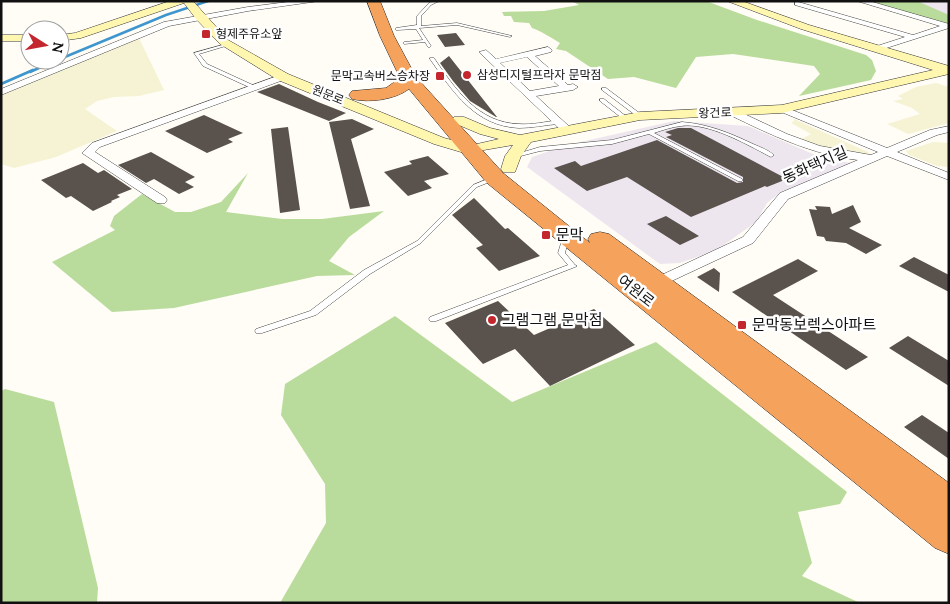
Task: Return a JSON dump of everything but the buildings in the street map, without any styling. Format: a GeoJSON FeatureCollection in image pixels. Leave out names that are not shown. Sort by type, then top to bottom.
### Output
{"type":"FeatureCollection","features":[{"type":"Feature","properties":{"kind":"highway","name":"여원로"},"geometry":{"type":"LineString","coordinates":[[373,1],[387,36],[409,79],[477,149],[506,168],[949,536]]}},
{"type":"Feature","properties":{"kind":"highway","name":"여원로"},"geometry":{"type":"LineString","coordinates":[[383,1],[421,72],[459,120],[477,149]]}},
{"type":"Feature","properties":{"kind":"highway"},"geometry":{"type":"LineString","coordinates":[[358,94],[388,93],[404,86],[409,79]]}},
{"type":"Feature","properties":{"kind":"highway","name":"여원로"},"geometry":{"type":"LineString","coordinates":[[506,168],[566,236],[610,270],[648,287],[949,504]]}},
{"type":"Feature","properties":{"kind":"highway"},"geometry":{"type":"LineString","coordinates":[[574,266],[610,270]]}},
{"type":"Feature","properties":{"kind":"street"},"geometry":{"type":"LineString","coordinates":[[1,92],[158,27],[212,12],[316,1]]}},
{"type":"Feature","properties":{"kind":"street","name":"왕건로"},"geometry":{"type":"LineString","coordinates":[[732,1],[805,27],[948,70]]}},
{"type":"Feature","properties":{"kind":"street"},"geometry":{"type":"LineString","coordinates":[[860,1],[948,26]]}},
{"type":"Feature","properties":{"kind":"street"},"geometry":{"type":"LineString","coordinates":[[70,37],[186,2]]}},
{"type":"Feature","properties":{"kind":"street","name":"원문로"},"geometry":{"type":"LineString","coordinates":[[186,2],[227,45],[283,77],[439,141],[477,149]]}},
{"type":"Feature","properties":{"kind":"street"},"geometry":{"type":"LineString","coordinates":[[798,3],[912,37]]}},
{"type":"Feature","properties":{"kind":"street","name":"원문로"},"geometry":{"type":"LineString","coordinates":[[212,12],[254,50],[298,72],[358,94],[435,127],[477,149]]}},
{"type":"Feature","properties":{"kind":"street"},"geometry":{"type":"LineString","coordinates":[[877,49],[948,26]]}},
{"type":"Feature","properties":{"kind":"street"},"geometry":{"type":"LineString","coordinates":[[1,38],[20,38]]}},
{"type":"Feature","properties":{"kind":"street"},"geometry":{"type":"LineString","coordinates":[[495,62],[548,50]]}},
{"type":"Feature","properties":{"kind":"street"},"geometry":{"type":"LineString","coordinates":[[483,52],[563,126]]}},
{"type":"Feature","properties":{"kind":"street"},"geometry":{"type":"LineString","coordinates":[[528,54],[570,88],[528,94]]}},
{"type":"Feature","properties":{"kind":"street","name":"왕건로"},"geometry":{"type":"LineString","coordinates":[[477,149],[525,140],[563,126],[640,116],[782,110],[948,70]]}},
{"type":"Feature","properties":{"kind":"street"},"geometry":{"type":"LineString","coordinates":[[161,200],[88,153],[96,145],[298,72]]}},
{"type":"Feature","properties":{"kind":"street"},"geometry":{"type":"LineString","coordinates":[[782,110],[949,178]]}},
{"type":"Feature","properties":{"kind":"street"},"geometry":{"type":"LineString","coordinates":[[734,113],[773,133],[817,150],[846,157],[871,159]]}},
{"type":"Feature","properties":{"kind":"street"},"geometry":{"type":"LineString","coordinates":[[459,120],[485,131],[525,140],[506,168]]}},
{"type":"Feature","properties":{"kind":"street","name":"동화택지길"},"geometry":{"type":"LineString","coordinates":[[648,287],[748,240],[784,196],[934,132],[949,129]]}},
{"type":"Feature","properties":{"kind":"street"},"geometry":{"type":"LineString","coordinates":[[934,132],[949,138]]}},
{"type":"Feature","properties":{"kind":"street"},"geometry":{"type":"LineString","coordinates":[[934,171],[949,172]]}},
{"type":"Feature","properties":{"kind":"lane"},"geometry":{"type":"LineString","coordinates":[[429,46],[418,26],[420,16],[430,4],[437,1]]}},
{"type":"Feature","properties":{"kind":"lane"},"geometry":{"type":"LineString","coordinates":[[401,36],[418,26],[456,24],[510,36]]}},
{"type":"Feature","properties":{"kind":"lane"},"geometry":{"type":"LineString","coordinates":[[401,36],[426,41]]}},
{"type":"Feature","properties":{"kind":"lane"},"geometry":{"type":"LineString","coordinates":[[227,45],[196,52],[205,65],[253,87]]}},
{"type":"Feature","properties":{"kind":"lane"},"geometry":{"type":"LineString","coordinates":[[432,58],[458,96],[470,109],[505,125],[563,126]]}},
{"type":"Feature","properties":{"kind":"lane"},"geometry":{"type":"LineString","coordinates":[[604,90],[640,116]]}},
{"type":"Feature","properties":{"kind":"lane"},"geometry":{"type":"LineString","coordinates":[[602,100],[625,118]]}},
{"type":"Feature","properties":{"kind":"lane"},"geometry":{"type":"LineString","coordinates":[[259,331],[313,313],[367,272],[419,242],[475,186],[540,149],[612,142],[682,124],[694,124],[723,131],[771,155]]}},
{"type":"Feature","properties":{"kind":"lane"},"geometry":{"type":"LineString","coordinates":[[649,132],[740,180]]}},
{"type":"Feature","properties":{"kind":"lane"},"geometry":{"type":"LineString","coordinates":[[433,319],[574,266],[560,253],[566,236]]}},
{"type":"Feature","properties":{"kind":"shaded area"},"geometry":{"type":"Polygon","coordinates":[[[917,1],[949,1],[949,15],[942,13],[917,1]]]}},
{"type":"Feature","properties":{"kind":"shaded area"},"geometry":{"type":"Polygon","coordinates":[[[139,38],[164,90],[139,96],[114,97],[97,101],[85,109],[117,131],[56,157],[14,168],[1,164],[1,94],[60,70],[70,70],[70,66],[139,38]]]}},
{"type":"Feature","properties":{"kind":"shaded area"},"geometry":{"type":"Polygon","coordinates":[[[936,83],[949,87],[949,123],[908,134],[887,124],[920,114],[912,108],[893,101],[903,99],[898,96],[916,87],[936,83]]]}},
{"type":"Feature","properties":{"kind":"shaded area"},"geometry":{"type":"Polygon","coordinates":[[[794,119],[868,152],[871,156],[814,148],[798,141],[811,134],[791,123],[794,119]]]}},
{"type":"Feature","properties":{"kind":"shaded area"},"geometry":{"type":"Polygon","coordinates":[[[674,121],[748,126],[827,160],[854,163],[781,192],[767,203],[756,222],[717,250],[680,263],[660,264],[527,167],[532,157],[567,145],[674,121]]]}},
{"type":"Feature","properties":{"kind":"shaded area"},"geometry":{"type":"Polygon","coordinates":[[[933,142],[949,143],[949,167],[937,166],[909,155],[906,151],[933,142]]]}},
{"type":"Feature","properties":{"kind":"green space"},"geometry":{"type":"Polygon","coordinates":[[[572,1],[706,1],[757,20],[866,55],[872,60],[876,71],[871,80],[799,96],[820,74],[814,66],[733,54],[696,57],[676,88],[634,77],[608,79],[566,51],[556,49],[560,43],[532,28],[529,23],[514,22],[511,16],[504,16],[502,12],[544,11],[579,5],[572,1]]]}},
{"type":"Feature","properties":{"kind":"green space"},"geometry":{"type":"Polygon","coordinates":[[[866,1],[917,1],[949,15],[949,24],[866,1]]]}},
{"type":"Feature","properties":{"kind":"green space"},"geometry":{"type":"Polygon","coordinates":[[[248,173],[226,212],[282,219],[322,219],[384,211],[349,237],[329,261],[355,275],[317,276],[174,308],[112,312],[52,262],[115,230],[110,226],[114,216],[142,194],[175,212],[191,212],[221,202],[248,173]]]}},
{"type":"Feature","properties":{"kind":"green space"},"geometry":{"type":"Polygon","coordinates":[[[395,316],[512,402],[656,342],[847,492],[840,504],[798,512],[812,563],[802,576],[860,603],[280,603],[326,523],[325,484],[281,415],[285,384],[395,316]]]}},
{"type":"Feature","properties":{"kind":"green space"},"geometry":{"type":"Polygon","coordinates":[[[5,389],[54,402],[98,588],[97,603],[1,603],[1,391],[5,389]]]}},
{"type":"Feature","properties":{"kind":"waterway"},"geometry":{"type":"LineString","coordinates":[[70,55],[166,15],[208,1]]}},
{"type":"Feature","properties":{"kind":"waterway"},"geometry":{"type":"LineString","coordinates":[[1,84],[33,70]]}},
{"type":"Feature","properties":{"kind":"waterway"},"geometry":{"type":"LineString","coordinates":[[30,72],[34,70]]}},
{"type":"Feature","properties":{"kind":"place","name":"형제주유소앞"},"geometry":{"type":"Point","coordinates":[206,34]}},
{"type":"Feature","properties":{"kind":"place","name":"삼성디지털프라자 문막점"},"geometry":{"type":"Point","coordinates":[467,75]}},
{"type":"Feature","properties":{"kind":"place","name":"문막고속버스승차장"},"geometry":{"type":"Point","coordinates":[440,76]}},
{"type":"Feature","properties":{"kind":"place","name":"문막"},"geometry":{"type":"Point","coordinates":[546,235]}},
{"type":"Feature","properties":{"kind":"place","name":"그램그램 문막점"},"geometry":{"type":"Point","coordinates":[492,320]}},
{"type":"Feature","properties":{"kind":"place","name":"문막동보렉스아파트"},"geometry":{"type":"Point","coordinates":[742,325]}}]}
